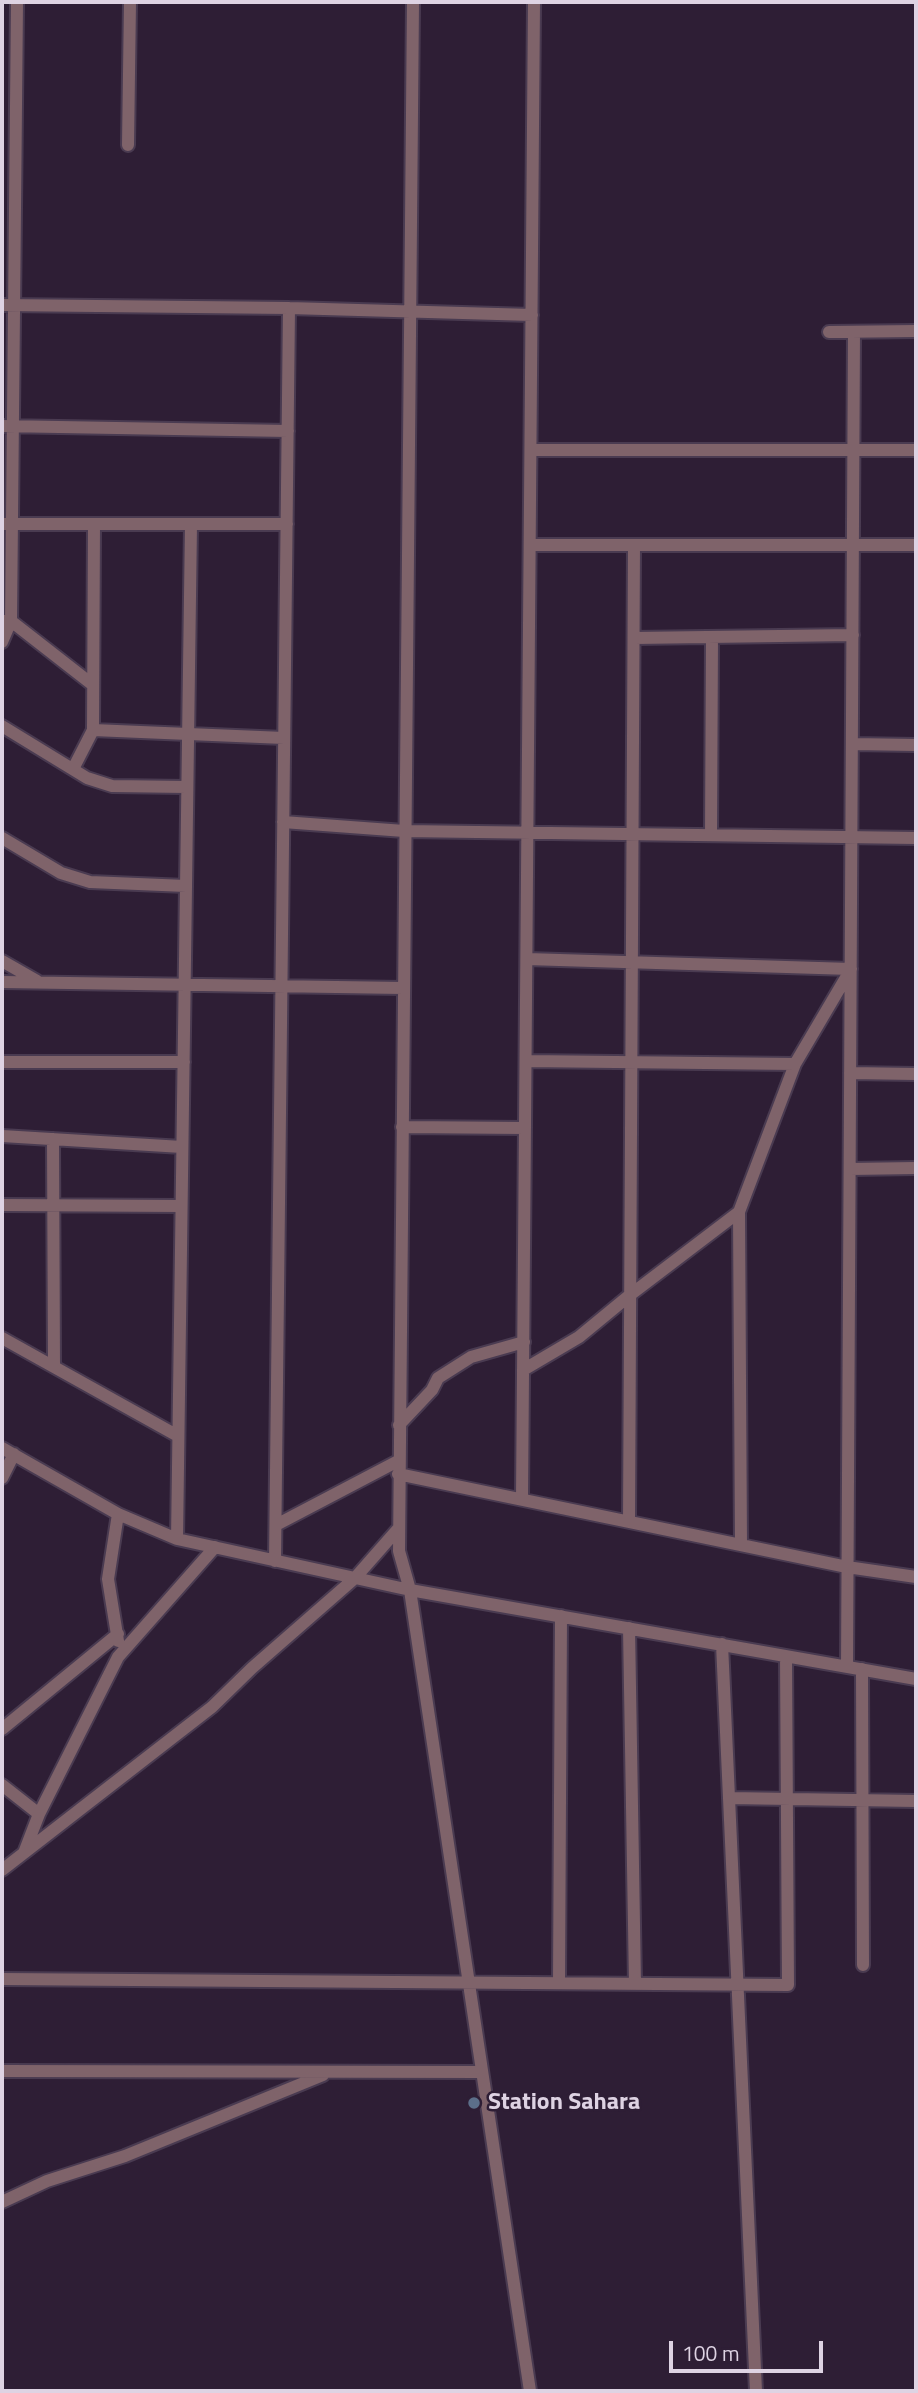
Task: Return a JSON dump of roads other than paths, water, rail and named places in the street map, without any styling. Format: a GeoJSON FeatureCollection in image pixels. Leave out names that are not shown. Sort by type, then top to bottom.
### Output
{"type":"FeatureCollection","features":[{"type":"Feature","properties":{"kind":"street"},"geometry":{"type":"LineString","coordinates":[[2,642],[7,621],[8,201],[17,2]]}},
{"type":"Feature","properties":{"kind":"street"},"geometry":{"type":"LineString","coordinates":[[128,145],[130,2]]}},
{"type":"Feature","properties":{"kind":"street"},"geometry":{"type":"LineString","coordinates":[[412,2],[399,1551],[410,1590],[530,2391]]}},
{"type":"Feature","properties":{"kind":"street"},"geometry":{"type":"LineString","coordinates":[[522,1499],[534,2]]}},
{"type":"Feature","properties":{"kind":"street"},"geometry":{"type":"LineString","coordinates":[[8,305],[289,308],[532,315]]}},
{"type":"Feature","properties":{"kind":"street"},"geometry":{"type":"LineString","coordinates":[[275,1561],[289,308]]}},
{"type":"Feature","properties":{"kind":"street"},"geometry":{"type":"LineString","coordinates":[[829,332],[916,331]]}},
{"type":"Feature","properties":{"kind":"street"},"geometry":{"type":"LineString","coordinates":[[847,1666],[854,332]]}},
{"type":"Feature","properties":{"kind":"street"},"geometry":{"type":"LineString","coordinates":[[7,426],[288,431]]}},
{"type":"Feature","properties":{"kind":"street"},"geometry":{"type":"LineString","coordinates":[[531,450],[916,450]]}},
{"type":"Feature","properties":{"kind":"street"},"geometry":{"type":"LineString","coordinates":[[7,524],[287,524]]}},
{"type":"Feature","properties":{"kind":"street"},"geometry":{"type":"LineString","coordinates":[[73,769],[93,730],[94,524]]}},
{"type":"Feature","properties":{"kind":"street"},"geometry":{"type":"LineString","coordinates":[[177,1539],[191,524]]}},
{"type":"Feature","properties":{"kind":"street"},"geometry":{"type":"LineString","coordinates":[[530,545],[916,545]]}},
{"type":"Feature","properties":{"kind":"street"},"geometry":{"type":"LineString","coordinates":[[629,1521],[634,545]]}},
{"type":"Feature","properties":{"kind":"street"},"geometry":{"type":"LineString","coordinates":[[7,621],[93,685]]}},
{"type":"Feature","properties":{"kind":"street"},"geometry":{"type":"LineString","coordinates":[[634,638],[853,635]]}},
{"type":"Feature","properties":{"kind":"street"},"geometry":{"type":"LineString","coordinates":[[711,835],[712,637]]}},
{"type":"Feature","properties":{"kind":"street"},"geometry":{"type":"LineString","coordinates":[[2,726],[88,778],[112,786],[187,787]]}},
{"type":"Feature","properties":{"kind":"street"},"geometry":{"type":"LineString","coordinates":[[93,730],[284,738]]}},
{"type":"Feature","properties":{"kind":"street"},"geometry":{"type":"LineString","coordinates":[[852,744],[916,744]]}},
{"type":"Feature","properties":{"kind":"street"},"geometry":{"type":"LineString","coordinates":[[284,822],[404,831],[916,838]]}},
{"type":"Feature","properties":{"kind":"street"},"geometry":{"type":"LineString","coordinates":[[2,838],[61,873],[90,882],[186,886]]}},
{"type":"Feature","properties":{"kind":"street"},"geometry":{"type":"LineString","coordinates":[[527,959],[851,969]]}},
{"type":"Feature","properties":{"kind":"street"},"geometry":{"type":"LineString","coordinates":[[2,961],[37,982]]}},
{"type":"Feature","properties":{"kind":"street"},"geometry":{"type":"LineString","coordinates":[[741,1545],[739,1212],[795,1064],[851,969]]}},
{"type":"Feature","properties":{"kind":"street"},"geometry":{"type":"LineString","coordinates":[[2,982],[403,988]]}},
{"type":"Feature","properties":{"kind":"street"},"geometry":{"type":"LineString","coordinates":[[526,1060],[795,1064]]}},
{"type":"Feature","properties":{"kind":"street"},"geometry":{"type":"LineString","coordinates":[[2,1062],[184,1062]]}},
{"type":"Feature","properties":{"kind":"street"},"geometry":{"type":"LineString","coordinates":[[850,1073],[916,1074]]}},
{"type":"Feature","properties":{"kind":"street"},"geometry":{"type":"LineString","coordinates":[[402,1127],[525,1128]]}},
{"type":"Feature","properties":{"kind":"street"},"geometry":{"type":"LineString","coordinates":[[2,1136],[182,1147]]}},
{"type":"Feature","properties":{"kind":"street"},"geometry":{"type":"LineString","coordinates":[[54,1139],[54,1366]]}},
{"type":"Feature","properties":{"kind":"street"},"geometry":{"type":"LineString","coordinates":[[850,1169],[916,1168]]}},
{"type":"Feature","properties":{"kind":"street"},"geometry":{"type":"LineString","coordinates":[[2,1205],[181,1206]]}},
{"type":"Feature","properties":{"kind":"street"},"geometry":{"type":"LineString","coordinates":[[523,1370],[579,1337],[739,1212]]}},
{"type":"Feature","properties":{"kind":"street"},"geometry":{"type":"LineString","coordinates":[[2,1338],[178,1436]]}},
{"type":"Feature","properties":{"kind":"street"},"geometry":{"type":"LineString","coordinates":[[399,1425],[432,1390],[438,1378],[471,1357],[524,1342]]}},
{"type":"Feature","properties":{"kind":"street"},"geometry":{"type":"LineString","coordinates":[[2,1448],[118,1514],[177,1539],[410,1590],[916,1679]]}},
{"type":"Feature","properties":{"kind":"street"},"geometry":{"type":"LineString","coordinates":[[2,1478],[14,1454]]}},
{"type":"Feature","properties":{"kind":"street"},"geometry":{"type":"LineString","coordinates":[[276,1525],[398,1467],[522,1499],[847,1567],[916,1577]]}},
{"type":"Feature","properties":{"kind":"street"},"geometry":{"type":"LineString","coordinates":[[118,1514],[108,1578],[118,1634],[118,1657]]}},
{"type":"Feature","properties":{"kind":"street"},"geometry":{"type":"LineString","coordinates":[[2,1870],[197,1719],[355,1578],[398,1529]]}},
{"type":"Feature","properties":{"kind":"street"},"geometry":{"type":"LineString","coordinates":[[23,1854],[39,1814],[118,1657],[215,1547]]}},
{"type":"Feature","properties":{"kind":"street"},"geometry":{"type":"LineString","coordinates":[[559,1983],[561,1616]]}},
{"type":"Feature","properties":{"kind":"street"},"geometry":{"type":"LineString","coordinates":[[629,1628],[635,1984]]}},
{"type":"Feature","properties":{"kind":"street"},"geometry":{"type":"LineString","coordinates":[[2,1729],[118,1634]]}},
{"type":"Feature","properties":{"kind":"street"},"geometry":{"type":"LineString","coordinates":[[722,1644],[756,2391]]}},
{"type":"Feature","properties":{"kind":"street"},"geometry":{"type":"LineString","coordinates":[[2,1979],[788,1985],[786,1656]]}},
{"type":"Feature","properties":{"kind":"street"},"geometry":{"type":"LineString","coordinates":[[862,1669],[863,1965]]}},
{"type":"Feature","properties":{"kind":"street"},"geometry":{"type":"LineString","coordinates":[[2,1786],[39,1814]]}},
{"type":"Feature","properties":{"kind":"street"},"geometry":{"type":"LineString","coordinates":[[729,1798],[916,1801]]}},
{"type":"Feature","properties":{"kind":"street"},"geometry":{"type":"LineString","coordinates":[[2,2071],[482,2072]]}},
{"type":"Feature","properties":{"kind":"street"},"geometry":{"type":"LineString","coordinates":[[2,2202],[47,2180],[125,2156],[330,2072]]}},
{"type":"Feature","properties":{"kind":"place","name":"Station Sahara"},"geometry":{"type":"Point","coordinates":[474,2103]}}]}
